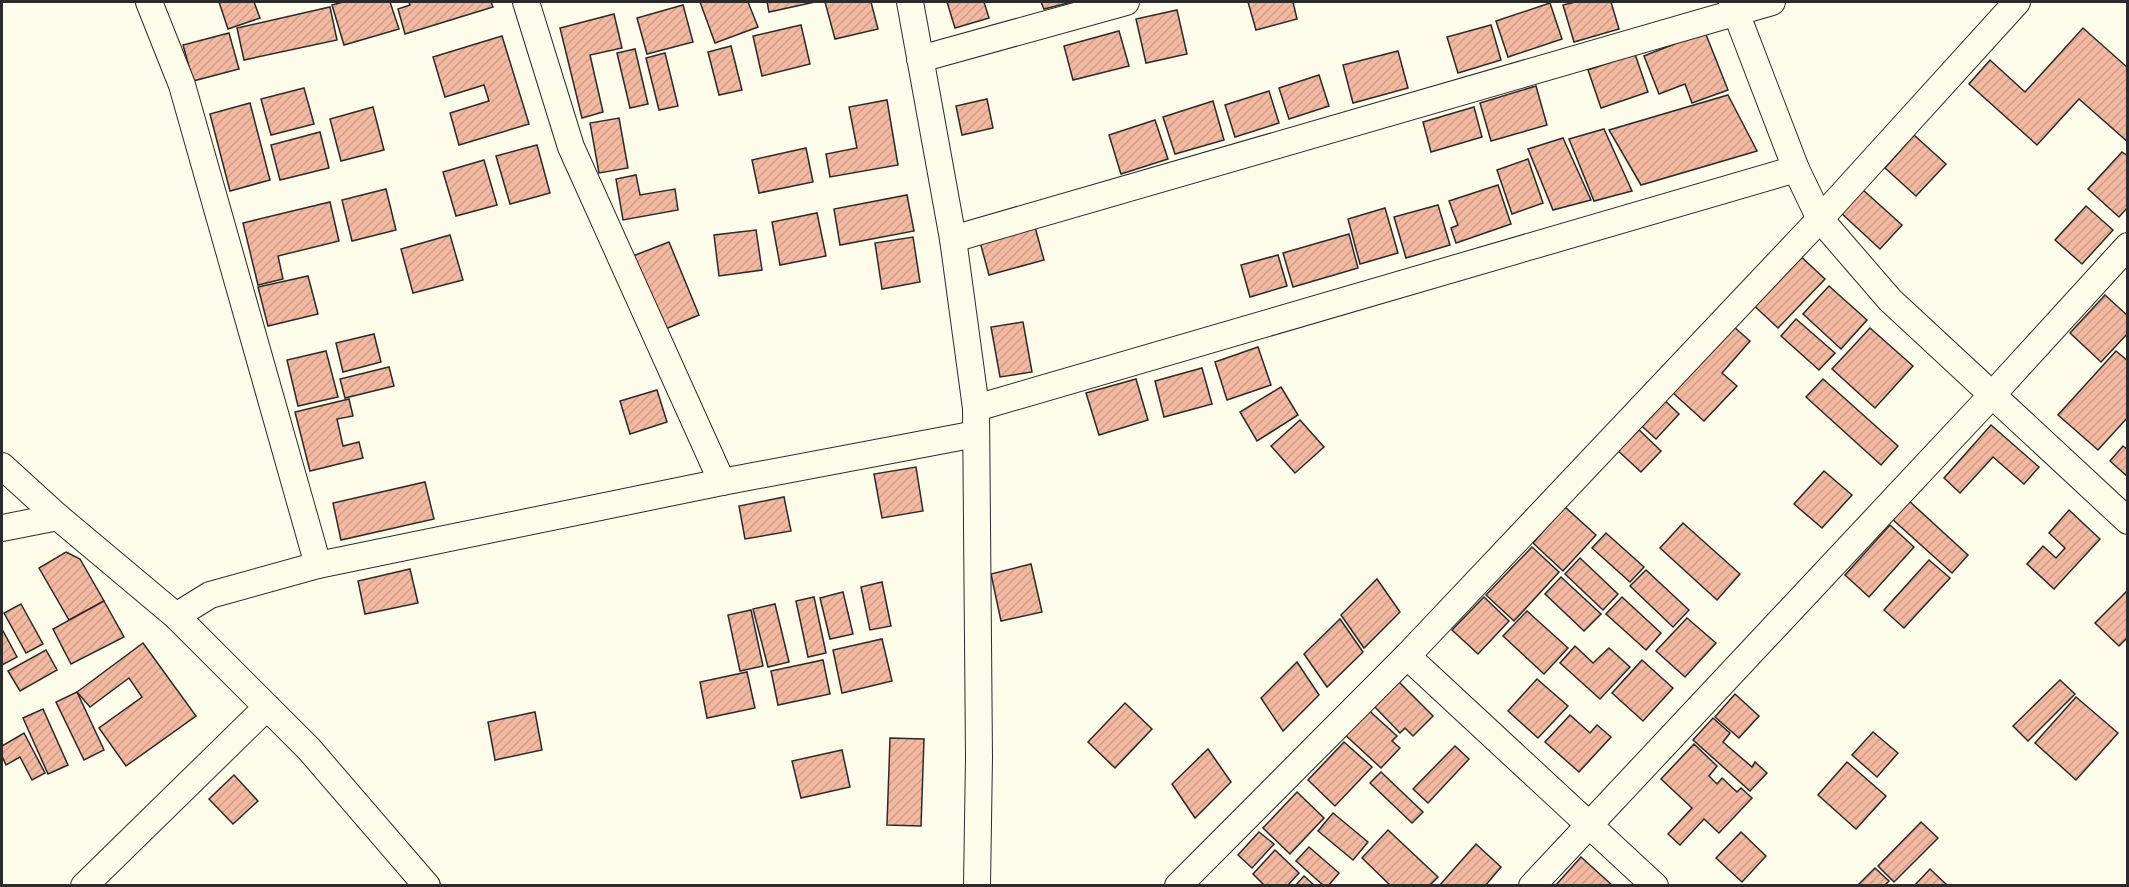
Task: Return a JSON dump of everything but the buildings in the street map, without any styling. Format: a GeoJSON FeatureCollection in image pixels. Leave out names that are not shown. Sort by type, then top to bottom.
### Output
{"type":"FeatureCollection","features":[{"type":"Feature","properties":{"kind":"street"},"geometry":{"type":"LineString","coordinates":[[149,2],[182,85],[318,565]]}},
{"type":"Feature","properties":{"kind":"street"},"geometry":{"type":"LineString","coordinates":[[526,2],[571,147],[722,482]]}},
{"type":"Feature","properties":{"kind":"street"},"geometry":{"type":"LineString","coordinates":[[910,2],[953,239],[976,408],[979,746],[977,885]]}},
{"type":"Feature","properties":{"kind":"street"},"geometry":{"type":"LineString","coordinates":[[920,59],[1126,2]]}},
{"type":"Feature","properties":{"kind":"street"},"geometry":{"type":"LineString","coordinates":[[953,239],[1734,7],[1772,2]]}},
{"type":"Feature","properties":{"kind":"street"},"geometry":{"type":"LineString","coordinates":[[1178,885],[1407,656],[1820,219],[2017,2]]}},
{"type":"Feature","properties":{"kind":"street"},"geometry":{"type":"LineString","coordinates":[[1734,7],[1796,169],[1820,219],[1890,300],[2127,521]]}},
{"type":"Feature","properties":{"kind":"street"},"geometry":{"type":"LineString","coordinates":[[976,408],[1796,169]]}},
{"type":"Feature","properties":{"kind":"street"},"geometry":{"type":"LineString","coordinates":[[1532,885],[1992,395],[2127,246]]}},
{"type":"Feature","properties":{"kind":"street"},"geometry":{"type":"LineString","coordinates":[[176,616],[210,595],[318,565],[722,482],[976,434]]}},
{"type":"Feature","properties":{"kind":"street"},"geometry":{"type":"LineString","coordinates":[[2,466],[58,517],[176,616],[309,749],[428,885]]}},
{"type":"Feature","properties":{"kind":"street"},"geometry":{"type":"LineString","coordinates":[[2,528],[58,517]]}},
{"type":"Feature","properties":{"kind":"street"},"geometry":{"type":"LineString","coordinates":[[1407,656],[1655,885]]}},
{"type":"Feature","properties":{"kind":"street"},"geometry":{"type":"LineString","coordinates":[[84,885],[267,707]]}}]}
